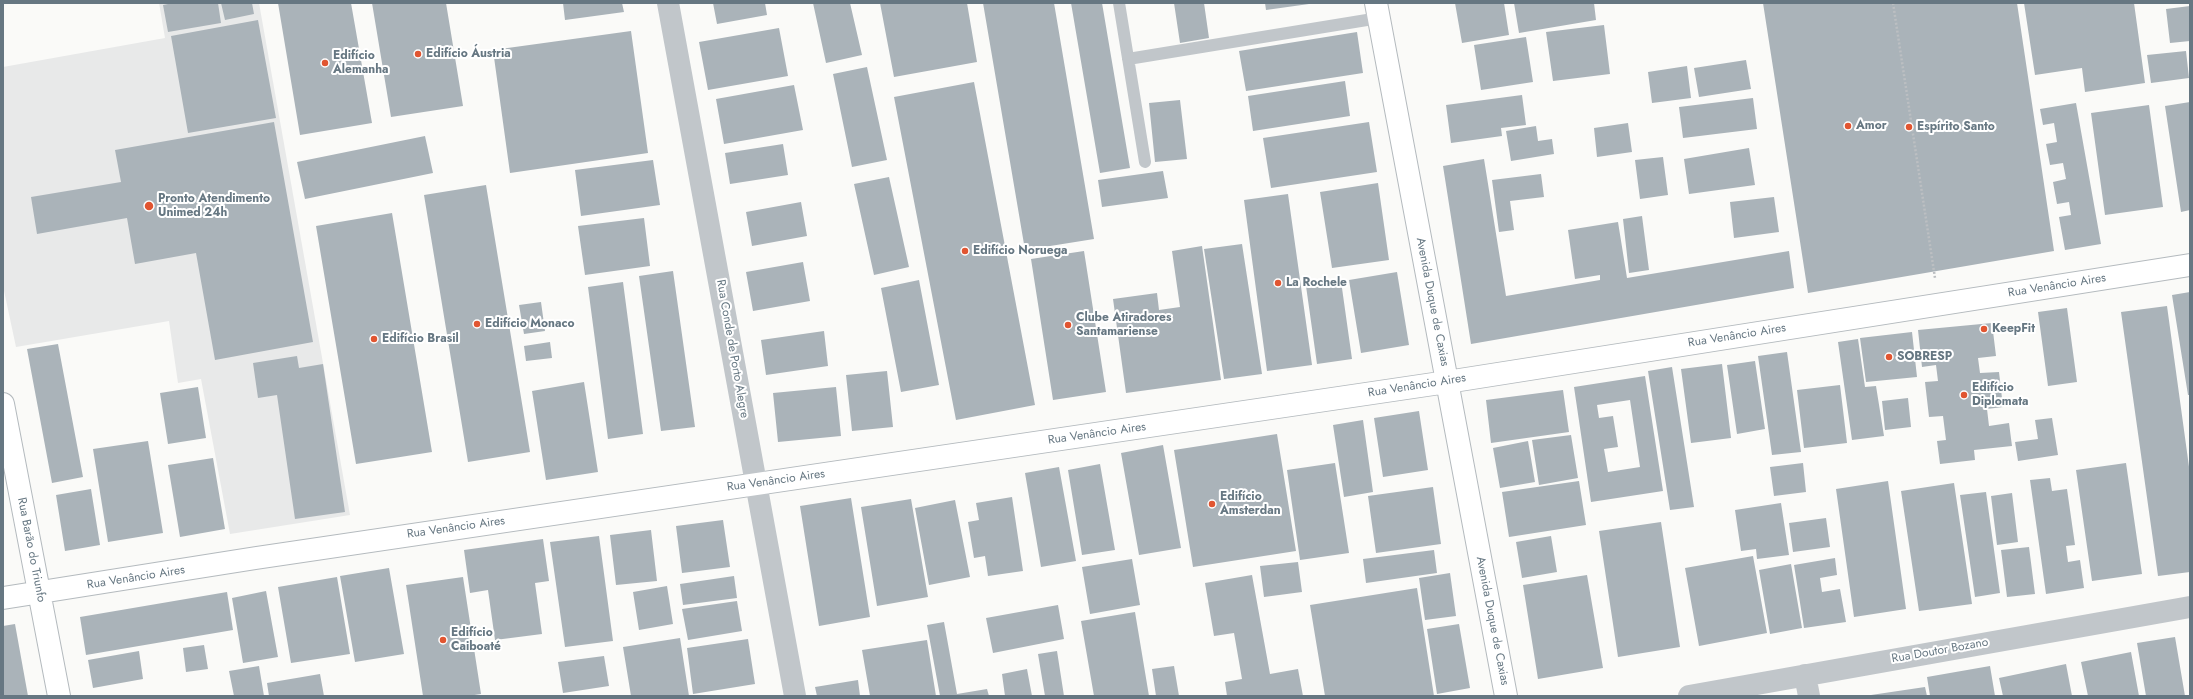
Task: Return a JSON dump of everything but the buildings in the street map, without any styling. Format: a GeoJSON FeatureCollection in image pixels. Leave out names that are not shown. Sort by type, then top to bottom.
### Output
{"type":"FeatureCollection","features":[{"type":"Feature","properties":{"kind":"street","name":"Rua Conde de Porto Alegre"},"geometry":{"type":"LineString","coordinates":[[668,3],[795,696]]}},
{"type":"Feature","properties":{"kind":"street","name":"Avenida Duque de Caxias"},"geometry":{"type":"LineString","coordinates":[[1377,11],[1506,696]]}},
{"type":"Feature","properties":{"kind":"street","name":"Rua Venâncio Aires"},"geometry":{"type":"LineString","coordinates":[[3,598],[264,556],[1447,382],[2190,265]]}},
{"type":"Feature","properties":{"kind":"street","name":"Rua Barão do Triunfo"},"geometry":{"type":"LineString","coordinates":[[3,404],[59,696]]}},
{"type":"Feature","properties":{"kind":"street","name":"Rua Doutor Bozano"},"geometry":{"type":"LineString","coordinates":[[1689,696],[1807,686],[2190,607]]}},
{"type":"Feature","properties":{"kind":"lane"},"geometry":{"type":"LineString","coordinates":[[1119,3],[1145,162]]}},
{"type":"Feature","properties":{"kind":"lane"},"geometry":{"type":"LineString","coordinates":[[1128,59],[1377,11]]}},
{"type":"Feature","properties":{"kind":"path"},"geometry":{"type":"LineString","coordinates":[[1893,3],[1939,304]]}},
{"type":"Feature","properties":{"kind":"shaded area","name":"Pronto Atendimento Unimed 24h"},"geometry":{"type":"Polygon","coordinates":[[[159,3],[259,3],[350,515],[230,534],[201,379],[178,383],[169,321],[16,347],[3,286],[3,67],[165,38],[159,3]]]}},
{"type":"Feature","properties":{"kind":"place","name":"Edifício Áustria"},"geometry":{"type":"Point","coordinates":[418,54]}},
{"type":"Feature","properties":{"kind":"place","name":"Edifício Alemanha"},"geometry":{"type":"Point","coordinates":[325,63]}},
{"type":"Feature","properties":{"kind":"place","name":"Amor"},"geometry":{"type":"Point","coordinates":[1848,126]}},
{"type":"Feature","properties":{"kind":"place","name":"Espírito Santo"},"geometry":{"type":"Point","coordinates":[1909,127]}},
{"type":"Feature","properties":{"kind":"place","name":"Pronto Atendimento Unimed 24h"},"geometry":{"type":"Point","coordinates":[149,206]}},
{"type":"Feature","properties":{"kind":"place","name":"Edifício Noruega"},"geometry":{"type":"Point","coordinates":[965,251]}},
{"type":"Feature","properties":{"kind":"place","name":"La Rochele"},"geometry":{"type":"Point","coordinates":[1278,283]}},
{"type":"Feature","properties":{"kind":"place","name":"Edifício Monaco"},"geometry":{"type":"Point","coordinates":[477,324]}},
{"type":"Feature","properties":{"kind":"place","name":"Clube Atiradores Santamariense"},"geometry":{"type":"Point","coordinates":[1068,325]}},
{"type":"Feature","properties":{"kind":"place","name":"KeepFit"},"geometry":{"type":"Point","coordinates":[1984,329]}},
{"type":"Feature","properties":{"kind":"place","name":"Edifício Brasil"},"geometry":{"type":"Point","coordinates":[374,339]}},
{"type":"Feature","properties":{"kind":"place","name":"SOBRESP"},"geometry":{"type":"Point","coordinates":[1889,357]}},
{"type":"Feature","properties":{"kind":"place","name":"Edifício Diplomata"},"geometry":{"type":"Point","coordinates":[1964,395]}},
{"type":"Feature","properties":{"kind":"place","name":"Edifício Amsterdan"},"geometry":{"type":"Point","coordinates":[1212,504]}},
{"type":"Feature","properties":{"kind":"place","name":"Edifício Caiboaté"},"geometry":{"type":"Point","coordinates":[443,640]}}]}
